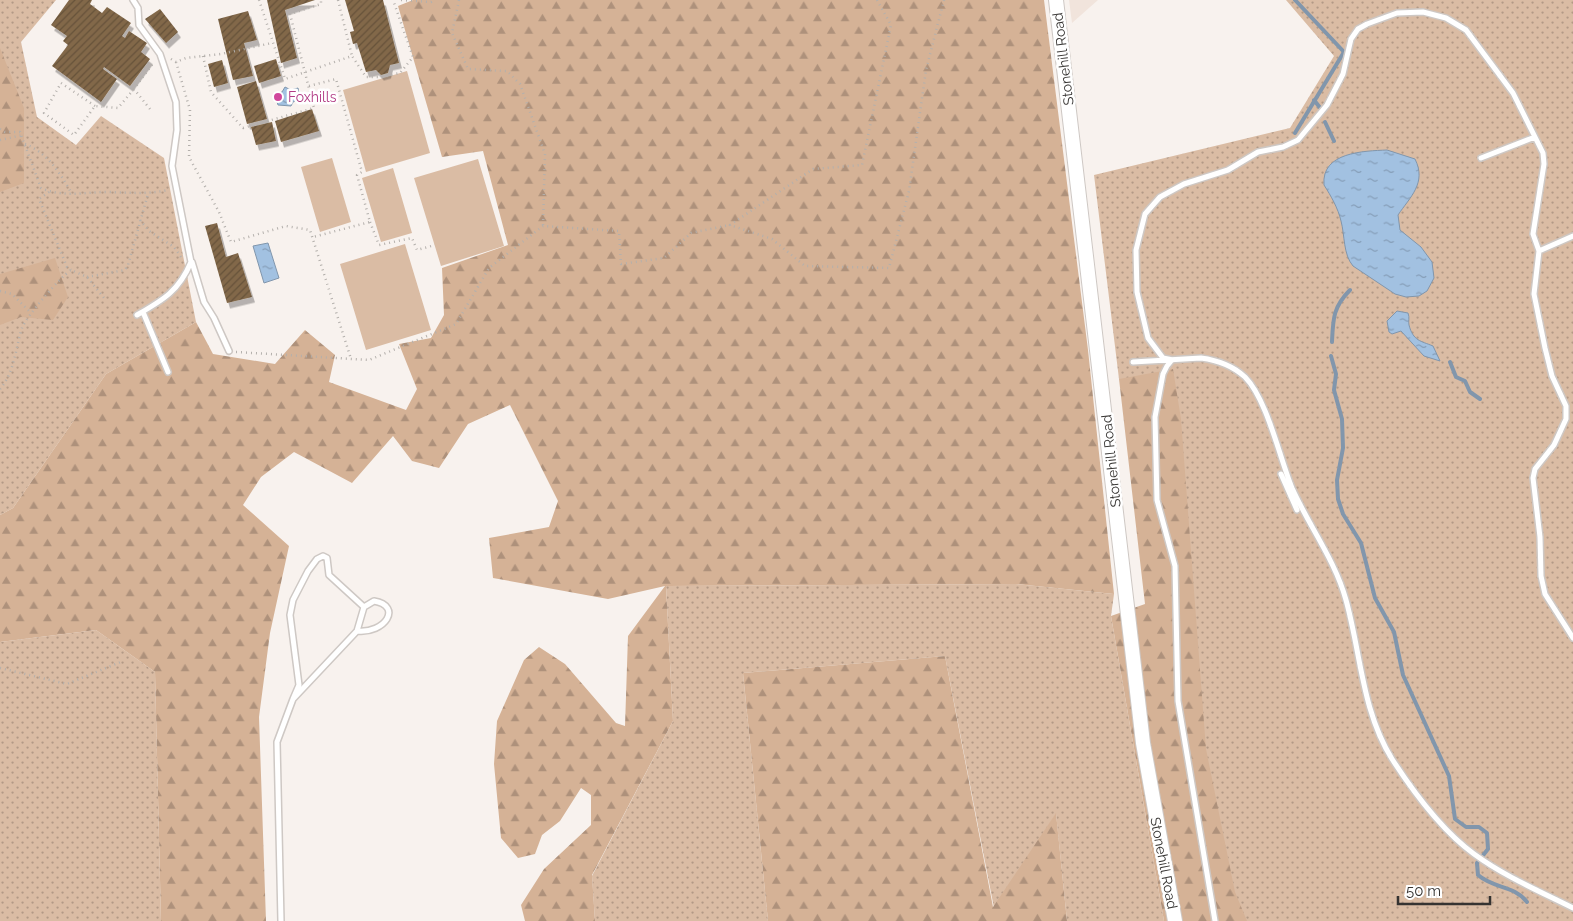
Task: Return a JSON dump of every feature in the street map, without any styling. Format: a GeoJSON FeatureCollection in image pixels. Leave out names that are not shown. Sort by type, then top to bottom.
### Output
{"type":"FeatureCollection","features":[{"type":"Feature","properties":{"kind":"street","name":"Stonehill Road"},"geometry":{"type":"LineString","coordinates":[[1056,0],[1143,743],[1175,921]]}},
{"type":"Feature","properties":{"kind":"lane"},"geometry":{"type":"LineString","coordinates":[[133,0],[138,8],[140,25],[160,54],[176,102],[177,130],[172,166],[192,262],[204,302],[214,318],[229,351]]}},
{"type":"Feature","properties":{"kind":"lane"},"geometry":{"type":"LineString","coordinates":[[1173,360],[1163,358],[1148,338],[1137,292],[1136,250],[1145,214],[1160,198],[1184,184],[1228,170],[1258,152],[1283,147],[1298,140],[1327,105],[1343,74],[1351,39],[1358,29],[1381,17],[1411,12],[1436,15],[1466,30],[1480,52],[1503,78],[1543,153],[1544,164],[1534,234],[1540,251],[1534,294],[1537,317],[1552,376],[1566,406],[1566,419],[1554,445],[1536,469],[1533,478],[1540,537],[1541,576],[1545,594],[1573,638]]}},
{"type":"Feature","properties":{"kind":"lane"},"geometry":{"type":"LineString","coordinates":[[1481,158],[1535,137]]}},
{"type":"Feature","properties":{"kind":"lane"},"geometry":{"type":"LineString","coordinates":[[1540,251],[1573,236]]}},
{"type":"Feature","properties":{"kind":"lane"},"geometry":{"type":"LineString","coordinates":[[137,315],[170,296],[186,275],[192,262]]}},
{"type":"Feature","properties":{"kind":"lane"},"geometry":{"type":"LineString","coordinates":[[143,312],[168,372]]}},
{"type":"Feature","properties":{"kind":"lane"},"geometry":{"type":"LineString","coordinates":[[1133,362],[1201,358],[1224,364],[1245,378],[1253,388],[1272,432],[1292,488],[1339,578],[1359,656],[1367,703],[1392,758],[1416,792],[1448,831],[1473,853],[1484,861],[1573,908]]}},
{"type":"Feature","properties":{"kind":"lane"},"geometry":{"type":"LineString","coordinates":[[1173,360],[1166,366],[1163,374],[1155,417],[1157,500],[1175,566],[1178,701],[1215,921]]}},
{"type":"Feature","properties":{"kind":"lane"},"geometry":{"type":"LineString","coordinates":[[1281,474],[1297,510]]}},
{"type":"Feature","properties":{"kind":"lane"},"geometry":{"type":"LineString","coordinates":[[282,921],[277,742],[299,684],[290,615],[299,586],[317,559],[323,556],[327,558],[329,575],[364,607]]}},
{"type":"Feature","properties":{"kind":"lane"},"geometry":{"type":"LineString","coordinates":[[293,699],[357,631],[364,607],[374,601],[379,602],[388,609],[388,614],[382,626],[376,630],[357,631]]}},
{"type":"Feature","properties":{"kind":"path"},"geometry":{"type":"LineString","coordinates":[[259,0],[285,79],[352,56]]}},
{"type":"Feature","properties":{"kind":"path"},"geometry":{"type":"LineString","coordinates":[[203,56],[211,92],[243,128],[314,108],[290,14],[321,4],[321,0]]}},
{"type":"Feature","properties":{"kind":"path"},"geometry":{"type":"LineString","coordinates":[[338,0],[352,56],[366,77],[400,74],[413,57],[393,0]]}},
{"type":"Feature","properties":{"kind":"path"},"geometry":{"type":"LineString","coordinates":[[401,0],[434,0]]}},
{"type":"Feature","properties":{"kind":"path"},"geometry":{"type":"LineString","coordinates":[[459,0],[452,32],[468,69],[507,71],[520,84],[545,154],[543,226]]}},
{"type":"Feature","properties":{"kind":"path"},"geometry":{"type":"LineString","coordinates":[[229,351],[369,360],[456,324],[489,268],[543,226],[619,231],[621,264],[664,258],[691,233],[730,225],[813,169],[862,165],[892,25],[877,0]]}},
{"type":"Feature","properties":{"kind":"path"},"geometry":{"type":"LineString","coordinates":[[730,225],[772,239],[805,266],[889,268],[909,191],[926,70],[944,0]]}},
{"type":"Feature","properties":{"kind":"path"},"geometry":{"type":"LineString","coordinates":[[176,62],[186,58],[272,43]]}},
{"type":"Feature","properties":{"kind":"path"},"geometry":{"type":"LineString","coordinates":[[95,106],[74,134],[44,113],[61,83],[95,106],[118,108],[160,54],[176,62],[190,110],[189,157],[219,212],[231,242],[286,226],[310,230],[351,359]]}},
{"type":"Feature","properties":{"kind":"path"},"geometry":{"type":"LineString","coordinates":[[309,86],[336,79],[362,172],[357,175],[370,222],[379,245],[412,238],[417,250],[434,245]]}},
{"type":"Feature","properties":{"kind":"path"},"geometry":{"type":"LineString","coordinates":[[134,89],[150,109]]}},
{"type":"Feature","properties":{"kind":"path"},"geometry":{"type":"LineString","coordinates":[[0,129],[5,132],[20,132],[23,135],[41,188],[49,192],[72,194],[134,192],[148,194],[177,188]]}},
{"type":"Feature","properties":{"kind":"path"},"geometry":{"type":"LineString","coordinates":[[0,140],[23,135]]}},
{"type":"Feature","properties":{"kind":"path"},"geometry":{"type":"LineString","coordinates":[[25,144],[34,148],[48,159],[72,194]]}},
{"type":"Feature","properties":{"kind":"path"},"geometry":{"type":"LineString","coordinates":[[49,192],[39,199],[67,267],[87,277],[104,298]]}},
{"type":"Feature","properties":{"kind":"path"},"geometry":{"type":"LineString","coordinates":[[87,277],[125,270],[148,194]]}},
{"type":"Feature","properties":{"kind":"path"},"geometry":{"type":"LineString","coordinates":[[140,219],[149,231],[174,248],[178,256],[192,262]]}},
{"type":"Feature","properties":{"kind":"path"},"geometry":{"type":"LineString","coordinates":[[313,237],[370,222]]}},
{"type":"Feature","properties":{"kind":"path"},"geometry":{"type":"LineString","coordinates":[[0,389],[11,372],[21,330],[30,312],[71,270]]}},
{"type":"Feature","properties":{"kind":"path"},"geometry":{"type":"LineString","coordinates":[[0,290],[16,297],[30,312]]}},
{"type":"Feature","properties":{"kind":"path"},"geometry":{"type":"LineString","coordinates":[[0,668],[67,684],[123,662]]}},
{"type":"Feature","properties":{"kind":"shaded area"},"geometry":{"type":"Polygon","coordinates":[[[0,0],[56,0],[21,42],[37,117],[76,145],[101,116],[164,158],[196,322],[106,374],[13,508],[0,515],[0,0]]]}},
{"type":"Feature","properties":{"kind":"shaded area"},"geometry":{"type":"Polygon","coordinates":[[[1069,0],[1098,0],[1072,23],[1069,0]]]}},
{"type":"Feature","properties":{"kind":"shaded area"},"geometry":{"type":"Polygon","coordinates":[[[1286,0],[1573,0],[1573,921],[1203,921],[1135,397],[1119,379],[1094,175],[1290,128],[1334,56],[1286,0]]]}},
{"type":"Feature","properties":{"kind":"shaded area"},"geometry":{"type":"Polygon","coordinates":[[[407,71],[430,153],[366,172],[343,90],[407,71]]]}},
{"type":"Feature","properties":{"kind":"shaded area"},"geometry":{"type":"Polygon","coordinates":[[[332,158],[351,222],[320,232],[301,167],[332,158]]]}},
{"type":"Feature","properties":{"kind":"shaded area"},"geometry":{"type":"Polygon","coordinates":[[[478,159],[504,246],[441,266],[414,178],[478,159]]]}},
{"type":"Feature","properties":{"kind":"shaded area"},"geometry":{"type":"Polygon","coordinates":[[[393,168],[412,233],[381,242],[362,178],[393,168]]]}},
{"type":"Feature","properties":{"kind":"shaded area"},"geometry":{"type":"Polygon","coordinates":[[[405,244],[431,330],[366,350],[340,264],[405,244]]]}},
{"type":"Feature","properties":{"kind":"shaded area"},"geometry":{"type":"Polygon","coordinates":[[[1016,584],[1114,594],[1111,616],[1164,921],[1067,921],[1056,814],[994,908],[945,656],[743,673],[768,921],[595,921],[592,876],[673,721],[666,586],[1016,584]]]}},
{"type":"Feature","properties":{"kind":"shaded area"},"geometry":{"type":"Polygon","coordinates":[[[96,630],[155,672],[161,921],[0,921],[0,642],[96,630]]]}},
{"type":"Feature","properties":{"kind":"green space"},"geometry":{"type":"Polygon","coordinates":[[[413,0],[1044,0],[1088,350],[1114,594],[1016,584],[666,586],[673,721],[592,875],[595,921],[525,921],[521,905],[544,869],[591,825],[591,795],[581,788],[560,821],[542,835],[535,854],[518,858],[501,838],[494,764],[497,721],[524,660],[539,647],[565,664],[616,723],[625,726],[628,636],[665,586],[608,599],[493,578],[489,538],[549,527],[558,501],[510,405],[468,424],[439,468],[412,461],[393,436],[352,483],[294,452],[261,477],[243,505],[289,546],[270,633],[259,717],[266,921],[161,921],[155,672],[96,630],[0,642],[0,515],[13,508],[106,374],[196,322],[213,354],[275,364],[305,330],[335,355],[329,382],[406,410],[417,389],[399,344],[431,338],[444,315],[442,268],[508,245],[483,151],[442,157],[398,6],[413,0]]]}},
{"type":"Feature","properties":{"kind":"green space"},"geometry":{"type":"Polygon","coordinates":[[[0,48],[24,108],[24,183],[0,192],[0,48]]]}},
{"type":"Feature","properties":{"kind":"green space"},"geometry":{"type":"Polygon","coordinates":[[[55,258],[68,297],[53,320],[21,317],[0,325],[0,274],[55,258]]]}},
{"type":"Feature","properties":{"kind":"green space"},"geometry":{"type":"Polygon","coordinates":[[[1173,369],[1181,419],[1206,749],[1235,892],[1247,921],[1164,921],[1111,616],[1145,604],[1119,379],[1173,369]]]}},
{"type":"Feature","properties":{"kind":"green space"},"geometry":{"type":"Polygon","coordinates":[[[945,656],[993,907],[1056,813],[1067,921],[768,921],[743,673],[945,656]]]}},
{"type":"Feature","properties":{"kind":"water"},"geometry":{"type":"Polygon","coordinates":[[[285,87],[291,90],[298,88],[300,99],[293,102],[291,106],[278,105],[275,95],[282,92],[285,87]]]}},
{"type":"Feature","properties":{"kind":"water"},"geometry":{"type":"Polygon","coordinates":[[[1387,150],[1415,159],[1418,168],[1418,183],[1412,196],[1398,215],[1400,230],[1421,247],[1432,262],[1434,278],[1427,291],[1419,296],[1406,297],[1395,294],[1353,266],[1347,256],[1338,211],[1324,185],[1325,174],[1329,166],[1337,160],[1356,153],[1387,150]]]}},
{"type":"Feature","properties":{"kind":"water"},"geometry":{"type":"Polygon","coordinates":[[[268,243],[279,278],[264,283],[253,246],[268,243]]]}},
{"type":"Feature","properties":{"kind":"water"},"geometry":{"type":"Polygon","coordinates":[[[1397,311],[1408,313],[1409,325],[1415,337],[1433,346],[1440,361],[1424,356],[1401,331],[1392,334],[1389,332],[1387,321],[1397,311]]]}},
{"type":"Feature","properties":{"kind":"building"},"geometry":{"type":"Polygon","coordinates":[[[69,0],[92,0],[90,4],[102,13],[107,7],[131,23],[122,36],[125,38],[129,31],[147,43],[141,52],[150,59],[130,86],[104,67],[103,69],[117,79],[101,102],[52,66],[68,45],[63,41],[67,36],[51,25],[69,0]]]}},
{"type":"Feature","properties":{"kind":"building"},"geometry":{"type":"Polygon","coordinates":[[[267,0],[315,0],[285,10],[297,58],[281,63],[267,0]]]}},
{"type":"Feature","properties":{"kind":"building"},"geometry":{"type":"Polygon","coordinates":[[[345,0],[383,0],[399,63],[390,65],[388,73],[381,75],[376,70],[366,72],[357,43],[353,44],[350,32],[354,31],[345,0]]]}},
{"type":"Feature","properties":{"kind":"building"},"geometry":{"type":"Polygon","coordinates":[[[160,9],[178,32],[166,43],[145,19],[160,9]]]}},
{"type":"Feature","properties":{"kind":"building"},"geometry":{"type":"Polygon","coordinates":[[[248,11],[257,40],[244,43],[253,76],[233,80],[218,19],[248,11]]]}},
{"type":"Feature","properties":{"kind":"building"},"geometry":{"type":"Polygon","coordinates":[[[276,59],[281,76],[259,83],[254,66],[276,59]]]}},
{"type":"Feature","properties":{"kind":"building"},"geometry":{"type":"Polygon","coordinates":[[[222,60],[228,83],[214,87],[208,64],[222,60]]]}},
{"type":"Feature","properties":{"kind":"building"},"geometry":{"type":"Polygon","coordinates":[[[256,81],[267,119],[247,124],[237,87],[256,81]]]}},
{"type":"Feature","properties":{"kind":"building"},"geometry":{"type":"Polygon","coordinates":[[[312,109],[319,131],[281,142],[275,121],[312,109]]]}},
{"type":"Feature","properties":{"kind":"building"},"geometry":{"type":"Polygon","coordinates":[[[272,122],[276,141],[256,145],[251,127],[272,122]]]}},
{"type":"Feature","properties":{"kind":"building"},"geometry":{"type":"Polygon","coordinates":[[[217,223],[226,257],[238,253],[252,297],[227,303],[205,226],[217,223]]]}},
{"type":"Feature","properties":{"kind":"waterway"},"geometry":{"type":"LineString","coordinates":[[1295,0],[1344,52],[1295,133]]}},
{"type":"Feature","properties":{"kind":"waterway"},"geometry":{"type":"LineString","coordinates":[[1314,100],[1321,109]]}},
{"type":"Feature","properties":{"kind":"waterway"},"geometry":{"type":"LineString","coordinates":[[1325,122],[1334,141]]}},
{"type":"Feature","properties":{"kind":"waterway"},"geometry":{"type":"LineString","coordinates":[[1332,342],[1337,308],[1350,290]]}},
{"type":"Feature","properties":{"kind":"waterway"},"geometry":{"type":"LineString","coordinates":[[1331,356],[1336,374],[1334,390],[1342,419],[1343,448],[1337,480],[1338,499],[1343,514],[1361,543],[1375,598],[1394,632],[1403,675],[1449,776],[1455,819],[1466,827],[1479,827],[1487,833],[1488,849],[1477,863],[1478,875],[1491,883],[1516,893],[1527,902]]}},
{"type":"Feature","properties":{"kind":"waterway"},"geometry":{"type":"LineString","coordinates":[[1450,362],[1456,377],[1465,381],[1470,392],[1480,399]]}},
{"type":"Feature","properties":{"kind":"place","name":"Foxhills"},"geometry":{"type":"Point","coordinates":[278,97]}}]}
